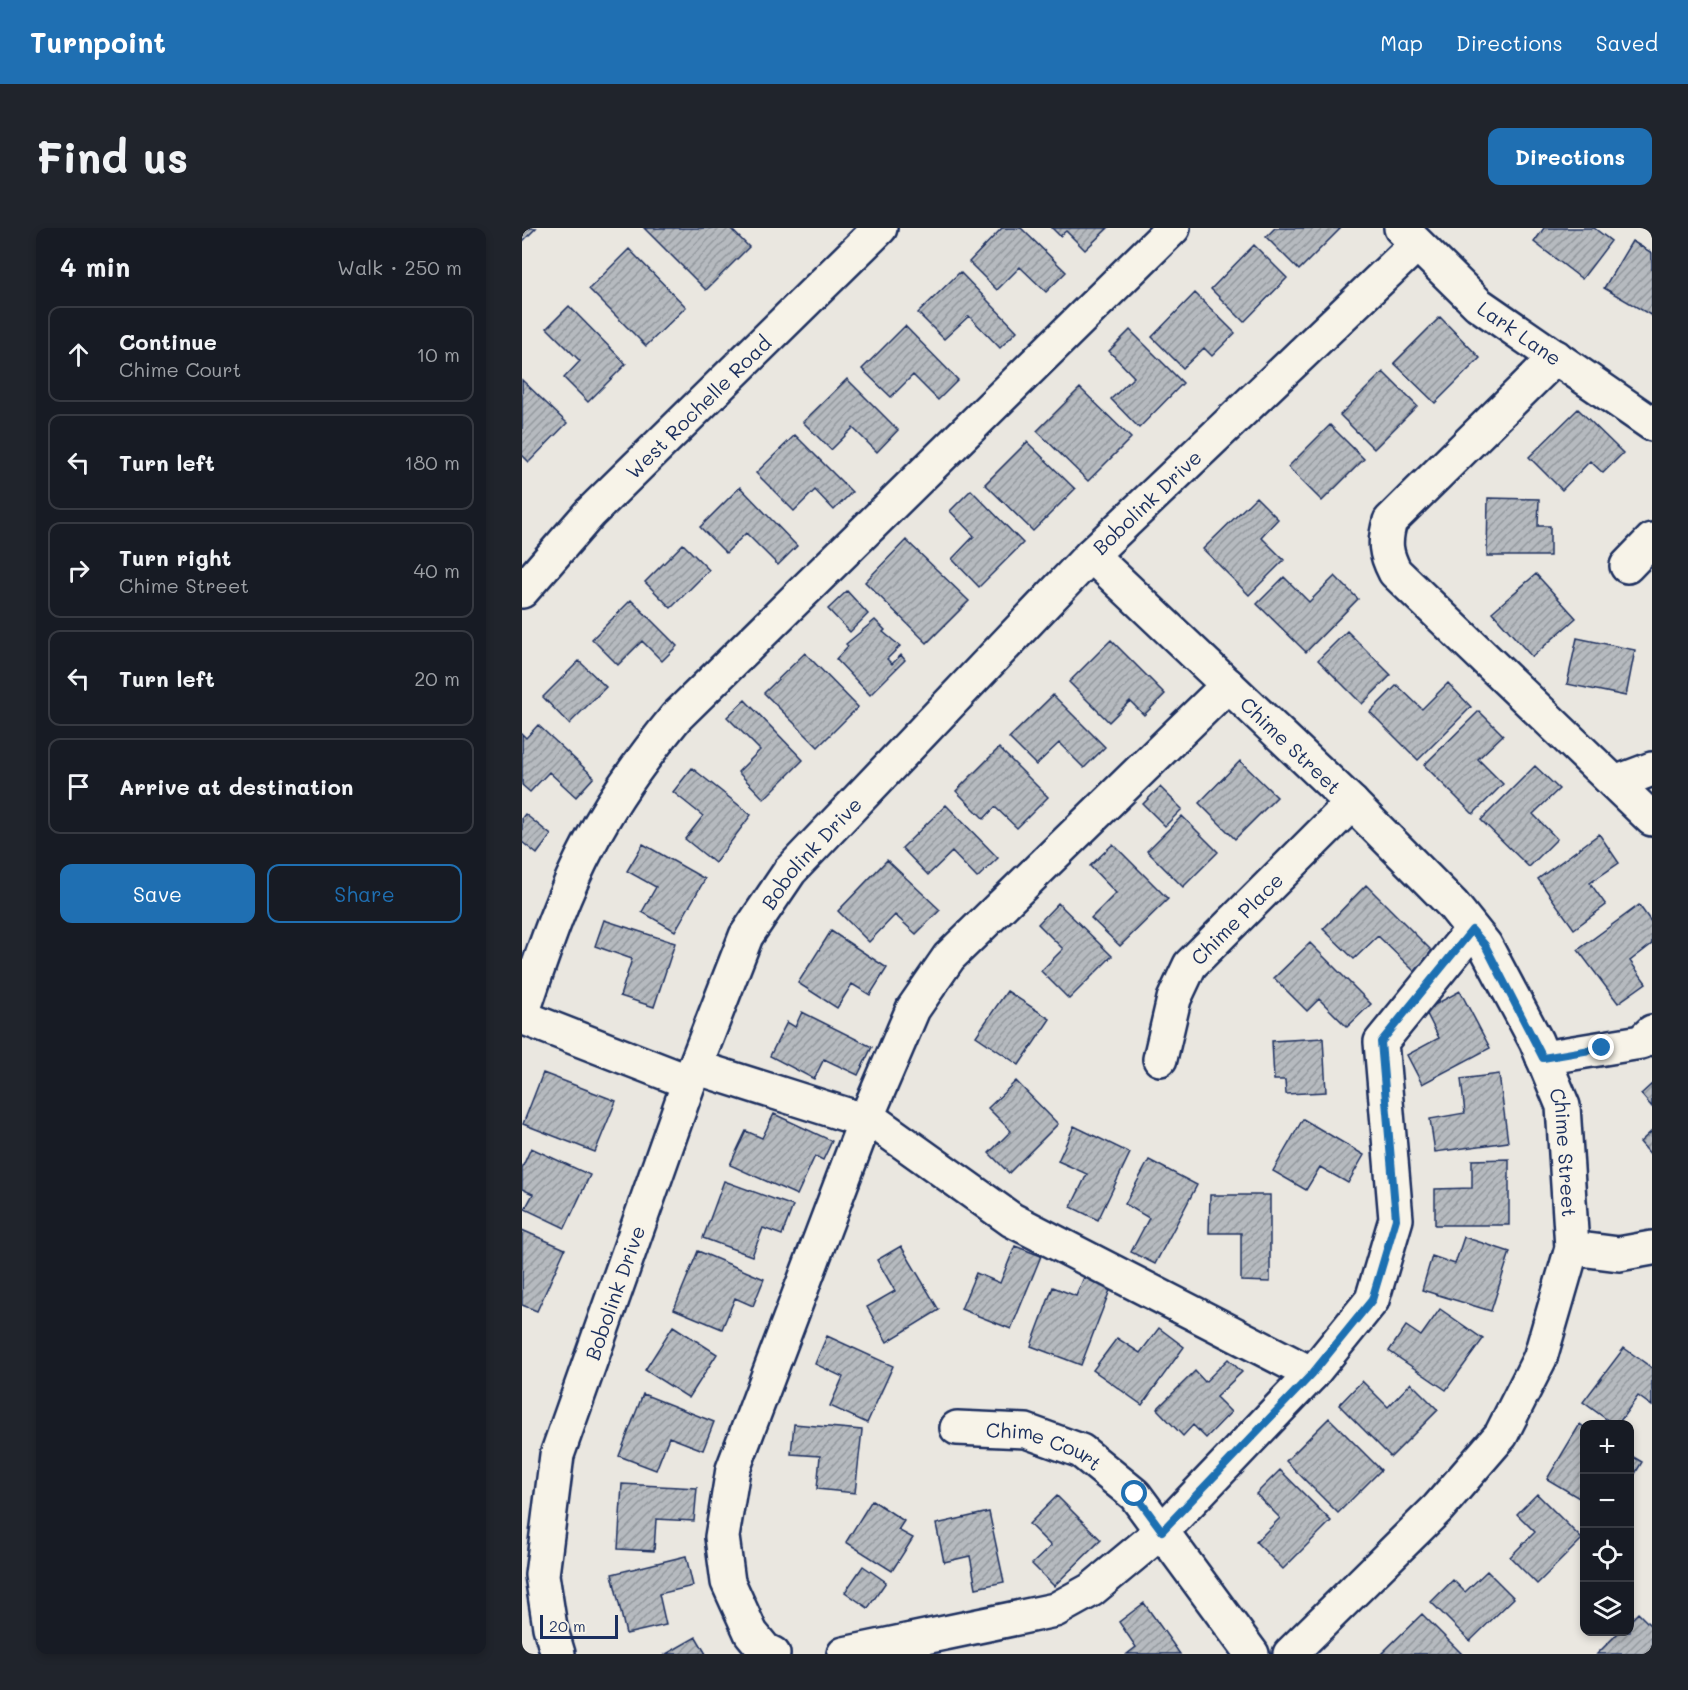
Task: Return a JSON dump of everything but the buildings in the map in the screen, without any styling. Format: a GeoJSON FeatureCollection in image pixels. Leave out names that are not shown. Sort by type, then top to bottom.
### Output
{"type":"FeatureCollection","features":[{"type":"Feature","properties":{"kind":"street","name":"West Rochelle Road"},"geometry":{"type":"LineString","coordinates":[[522,591],[590,513],[880,228]]}},
{"type":"Feature","properties":{"kind":"street"},"geometry":{"type":"LineString","coordinates":[[1173,228],[676,717],[644,756],[590,842],[549,936],[522,1016],[692,1075],[879,1125],[1012,1220],[1312,1374]]}},
{"type":"Feature","properties":{"kind":"street","name":"Lark Lane"},"geometry":{"type":"LineString","coordinates":[[1408,236],[1478,304],[1652,424]]}},
{"type":"Feature","properties":{"kind":"street","name":"Bobolink Drive"},"geometry":{"type":"LineString","coordinates":[[558,1654],[550,1627],[542,1575],[557,1455],[692,1075],[746,936],[790,871],[1091,555],[1408,236]]}},
{"type":"Feature","properties":{"kind":"street"},"geometry":{"type":"LineString","coordinates":[[1556,357],[1390,521],[1385,537],[1385,553],[1395,572],[1652,819]]}},
{"type":"Feature","properties":{"kind":"street"},"geometry":{"type":"LineString","coordinates":[[1627,566],[1652,540]]}},
{"type":"Feature","properties":{"kind":"street","name":"Chime Street"},"geometry":{"type":"LineString","coordinates":[[1091,555],[1352,803],[1453,905],[1485,945],[1543,1058],[1563,1106],[1572,1248],[1540,1358],[1500,1435],[1438,1508],[1290,1654]]}},
{"type":"Feature","properties":{"kind":"street"},"geometry":{"type":"LineString","coordinates":[[773,1654],[765,1650],[751,1633],[728,1582],[722,1537],[733,1469],[865,1121],[913,1009],[949,957],[1228,685]]}},
{"type":"Feature","properties":{"kind":"street"},"geometry":{"type":"LineString","coordinates":[[1615,783],[1652,769]]}},
{"type":"Feature","properties":{"kind":"street","name":"Chime Place"},"geometry":{"type":"LineString","coordinates":[[1160,1059],[1174,999],[1190,965],[1352,803]]}},
{"type":"Feature","properties":{"kind":"street"},"geometry":{"type":"LineString","coordinates":[[844,1654],[1055,1610],[1091,1590],[1162,1531],[1312,1374],[1372,1300],[1396,1219],[1381,1042],[1472,930]]}},
{"type":"Feature","properties":{"kind":"street"},"geometry":{"type":"LineString","coordinates":[[1543,1058],[1641,1042],[1652,1032]]}},
{"type":"Feature","properties":{"kind":"street"},"geometry":{"type":"LineString","coordinates":[[1572,1248],[1619,1254],[1652,1248]]}},
{"type":"Feature","properties":{"kind":"street","name":"Chime Court"},"geometry":{"type":"LineString","coordinates":[[957,1428],[1026,1431],[1081,1451],[1135,1494],[1252,1654]]}},
{"type":"Feature","properties":{"kind":"route"},"geometry":{"type":"LineString","coordinates":[[1135,1494],[1162,1531],[1312,1374],[1372,1300],[1396,1219],[1381,1042],[1472,930],[1485,945],[1543,1058],[1602,1048]]}}]}
